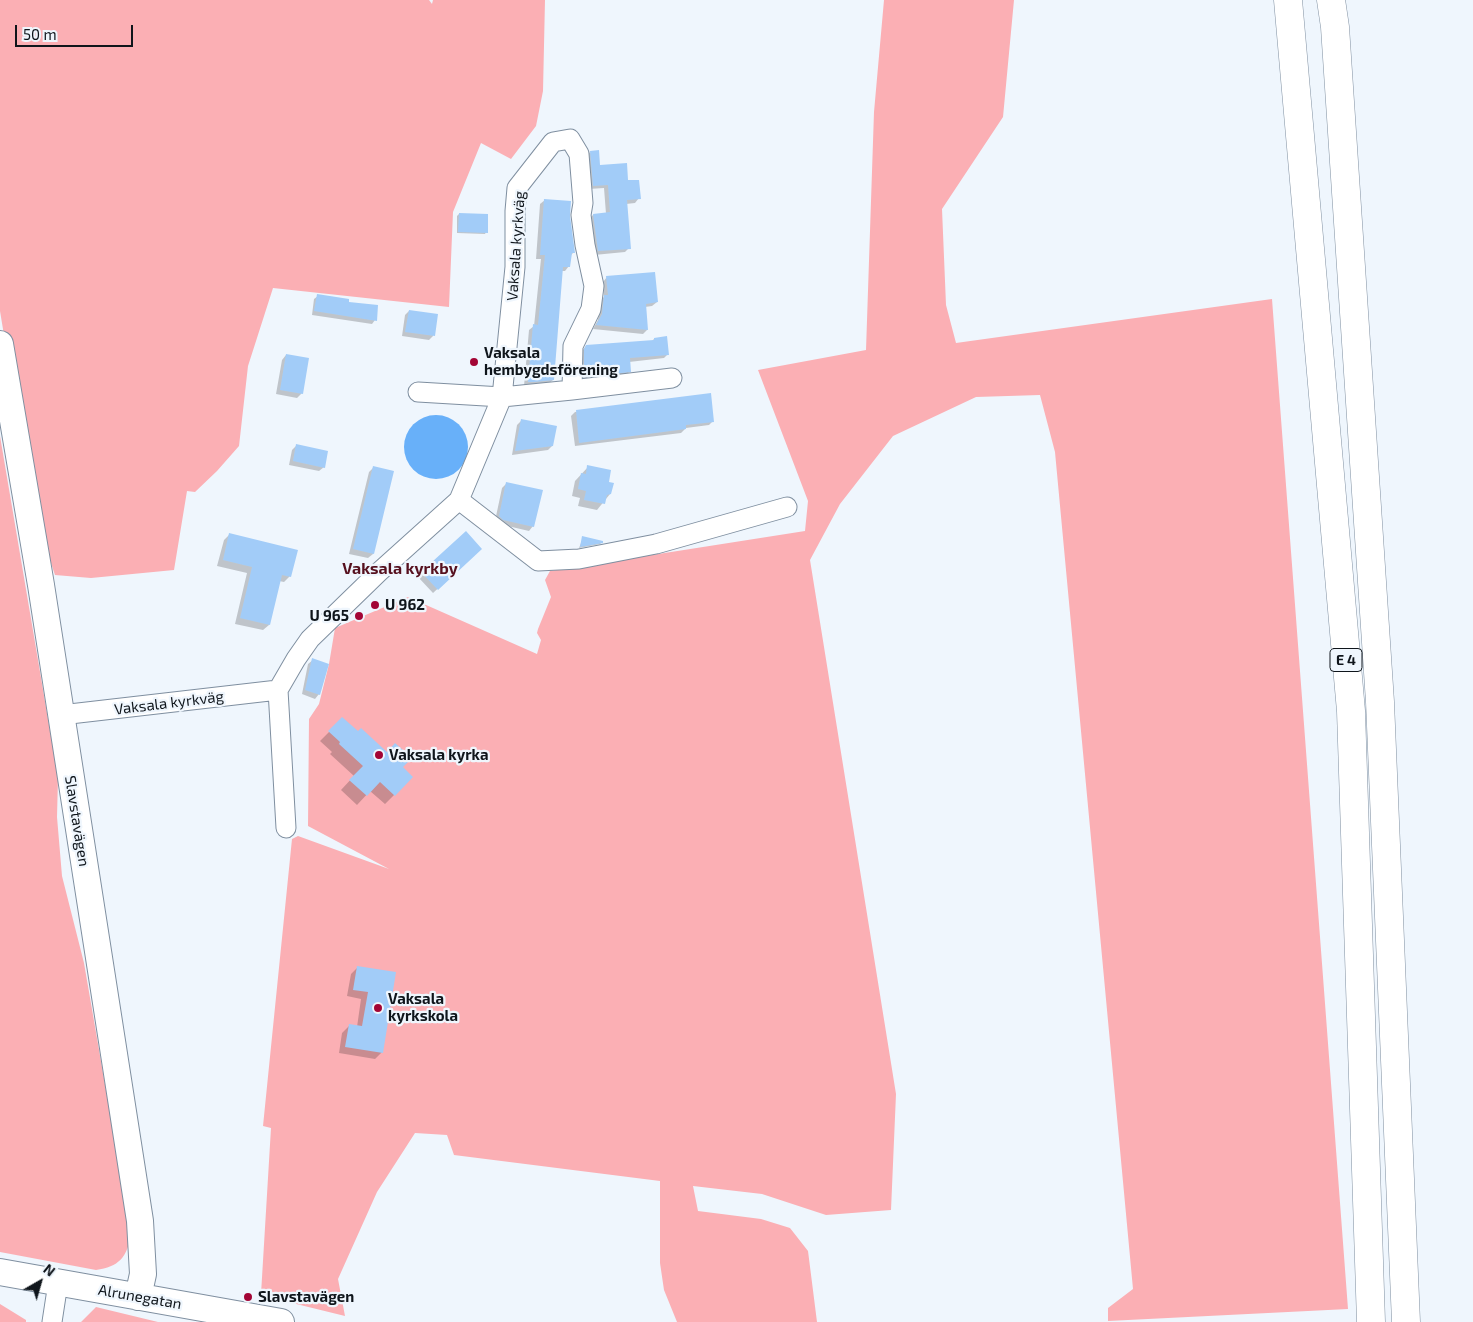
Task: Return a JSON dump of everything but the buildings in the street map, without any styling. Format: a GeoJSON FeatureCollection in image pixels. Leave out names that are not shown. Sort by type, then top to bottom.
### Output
{"type":"FeatureCollection","features":[{"type":"Feature","properties":{"kind":"highway","name":"E 4"},"geometry":{"type":"LineString","coordinates":[[1288,0],[1351,711],[1371,1322]]}},
{"type":"Feature","properties":{"kind":"highway","name":"E 4"},"geometry":{"type":"LineString","coordinates":[[1331,0],[1335,28],[1380,702],[1406,1322]]}},
{"type":"Feature","properties":{"kind":"street","name":"Vaksala kyrkväg"},"geometry":{"type":"LineString","coordinates":[[60,715],[278,690],[310,639],[379,572],[459,500],[502,397],[516,267],[515,211],[517,188],[553,142],[570,139],[579,154],[585,245],[594,286],[591,309],[573,346],[572,390]]}},
{"type":"Feature","properties":{"kind":"street","name":"Slavstavägen"},"geometry":{"type":"LineString","coordinates":[[0,344],[41,585],[140,1221],[143,1274],[138,1297]]}},
{"type":"Feature","properties":{"kind":"street"},"geometry":{"type":"LineString","coordinates":[[418,392],[502,397],[672,378]]}},
{"type":"Feature","properties":{"kind":"street"},"geometry":{"type":"LineString","coordinates":[[459,500],[538,561],[579,559],[656,544],[786,507]]}},
{"type":"Feature","properties":{"kind":"street"},"geometry":{"type":"LineString","coordinates":[[278,690],[286,828]]}},
{"type":"Feature","properties":{"kind":"street","name":"Alrunegatan"},"geometry":{"type":"LineString","coordinates":[[0,1272],[280,1322]]}},
{"type":"Feature","properties":{"kind":"street"},"geometry":{"type":"LineString","coordinates":[[52,1322],[58,1283]]}},
{"type":"Feature","properties":{"kind":"shaded area"},"geometry":{"type":"Polygon","coordinates":[[[0,0],[429,0],[432,4],[433,0],[545,0],[543,91],[536,126],[511,159],[481,143],[453,212],[449,307],[273,288],[248,366],[239,446],[195,492],[187,491],[174,570],[91,578],[55,575],[36,518],[0,311],[0,0]]]}},
{"type":"Feature","properties":{"kind":"shaded area"},"geometry":{"type":"Polygon","coordinates":[[[884,0],[1014,0],[1003,117],[942,209],[946,305],[956,343],[1272,299],[1348,1309],[1108,1321],[1108,1308],[1133,1289],[1055,452],[1040,395],[976,397],[893,436],[840,504],[810,560],[896,1094],[891,1210],[826,1215],[762,1194],[693,1186],[698,1211],[761,1219],[790,1228],[808,1251],[817,1322],[677,1322],[664,1290],[660,1263],[660,1181],[454,1155],[447,1135],[415,1133],[377,1192],[338,1279],[345,1316],[261,1294],[271,1128],[263,1126],[292,839],[298,836],[389,869],[308,826],[309,719],[319,704],[329,664],[335,628],[408,597],[537,654],[541,640],[537,633],[551,597],[545,580],[550,571],[805,531],[808,501],[758,370],[866,350],[874,112],[884,0]]]}},
{"type":"Feature","properties":{"kind":"shaded area"},"geometry":{"type":"Polygon","coordinates":[[[0,436],[58,778],[57,817],[62,876],[84,963],[131,1235],[121,1260],[104,1269],[96,1270],[0,1252],[0,436]]]}},
{"type":"Feature","properties":{"kind":"shaded area"},"geometry":{"type":"Polygon","coordinates":[[[0,1304],[26,1320],[26,1322],[0,1322],[0,1304]]]}},
{"type":"Feature","properties":{"kind":"shaded area"},"geometry":{"type":"Polygon","coordinates":[[[96,1307],[158,1322],[81,1322],[96,1307]]]}},
{"type":"Feature","properties":{"kind":"water"},"geometry":{"type":"Polygon","coordinates":[[[436,415],[448,418],[459,424],[465,435],[468,447],[465,459],[459,470],[448,476],[436,479],[424,476],[413,470],[407,459],[404,447],[407,435],[413,424],[424,418],[436,415]]]}},
{"type":"Feature","properties":{"kind":"place","name":"Vaksala hembygdsförening"},"geometry":{"type":"Point","coordinates":[474,362]}},
{"type":"Feature","properties":{"kind":"place","name":"U 962"},"geometry":{"type":"Point","coordinates":[375,605]}},
{"type":"Feature","properties":{"kind":"place","name":"U 965"},"geometry":{"type":"Point","coordinates":[359,616]}},
{"type":"Feature","properties":{"kind":"place","name":"Vaksala kyrka"},"geometry":{"type":"Point","coordinates":[379,755]}},
{"type":"Feature","properties":{"kind":"place","name":"Vaksala kyrkskola"},"geometry":{"type":"Point","coordinates":[378,1008]}},
{"type":"Feature","properties":{"kind":"place","name":"Slavstavägen"},"geometry":{"type":"Point","coordinates":[248,1297]}},
{"type":"Feature","properties":{"kind":"district","name":"Vaksala kyrkby"},"geometry":{"type":"Point","coordinates":[400,569]}}]}
